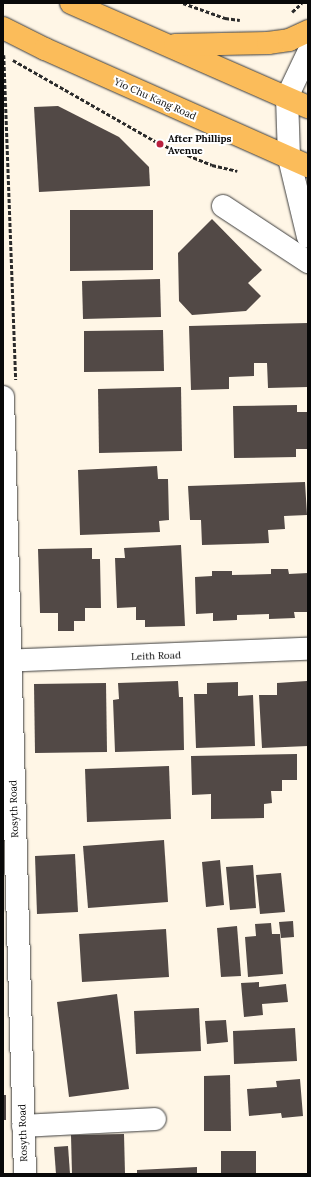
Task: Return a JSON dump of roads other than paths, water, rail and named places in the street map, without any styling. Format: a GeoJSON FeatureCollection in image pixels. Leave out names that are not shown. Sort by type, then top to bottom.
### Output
{"type":"FeatureCollection","features":[{"type":"Feature","properties":{"kind":"main road"},"geometry":{"type":"LineString","coordinates":[[71,3],[162,45],[308,107]]}},
{"type":"Feature","properties":{"kind":"main road","name":"Yio Chu Kang Road"},"geometry":{"type":"LineString","coordinates":[[3,28],[45,50],[298,162]]}},
{"type":"Feature","properties":{"kind":"main road"},"geometry":{"type":"LineString","coordinates":[[162,45],[215,46],[268,43],[289,40],[308,31]]}},
{"type":"Feature","properties":{"kind":"street"},"geometry":{"type":"LineString","coordinates":[[308,52],[286,97],[298,162],[308,236]]}},
{"type":"Feature","properties":{"kind":"street"},"geometry":{"type":"LineString","coordinates":[[223,206],[308,262]]}},
{"type":"Feature","properties":{"kind":"street","name":"Rosyth Road"},"geometry":{"type":"LineString","coordinates":[[10,392],[6,661],[25,1174]]}},
{"type":"Feature","properties":{"kind":"street","name":"Leith Road"},"geometry":{"type":"LineString","coordinates":[[6,661],[308,649]]}},
{"type":"Feature","properties":{"kind":"street"},"geometry":{"type":"LineString","coordinates":[[23,1126],[155,1120]]}},
{"type":"Feature","properties":{"kind":"place","name":"After Phillips Avenue"},"geometry":{"type":"Point","coordinates":[160,144]}}]}
